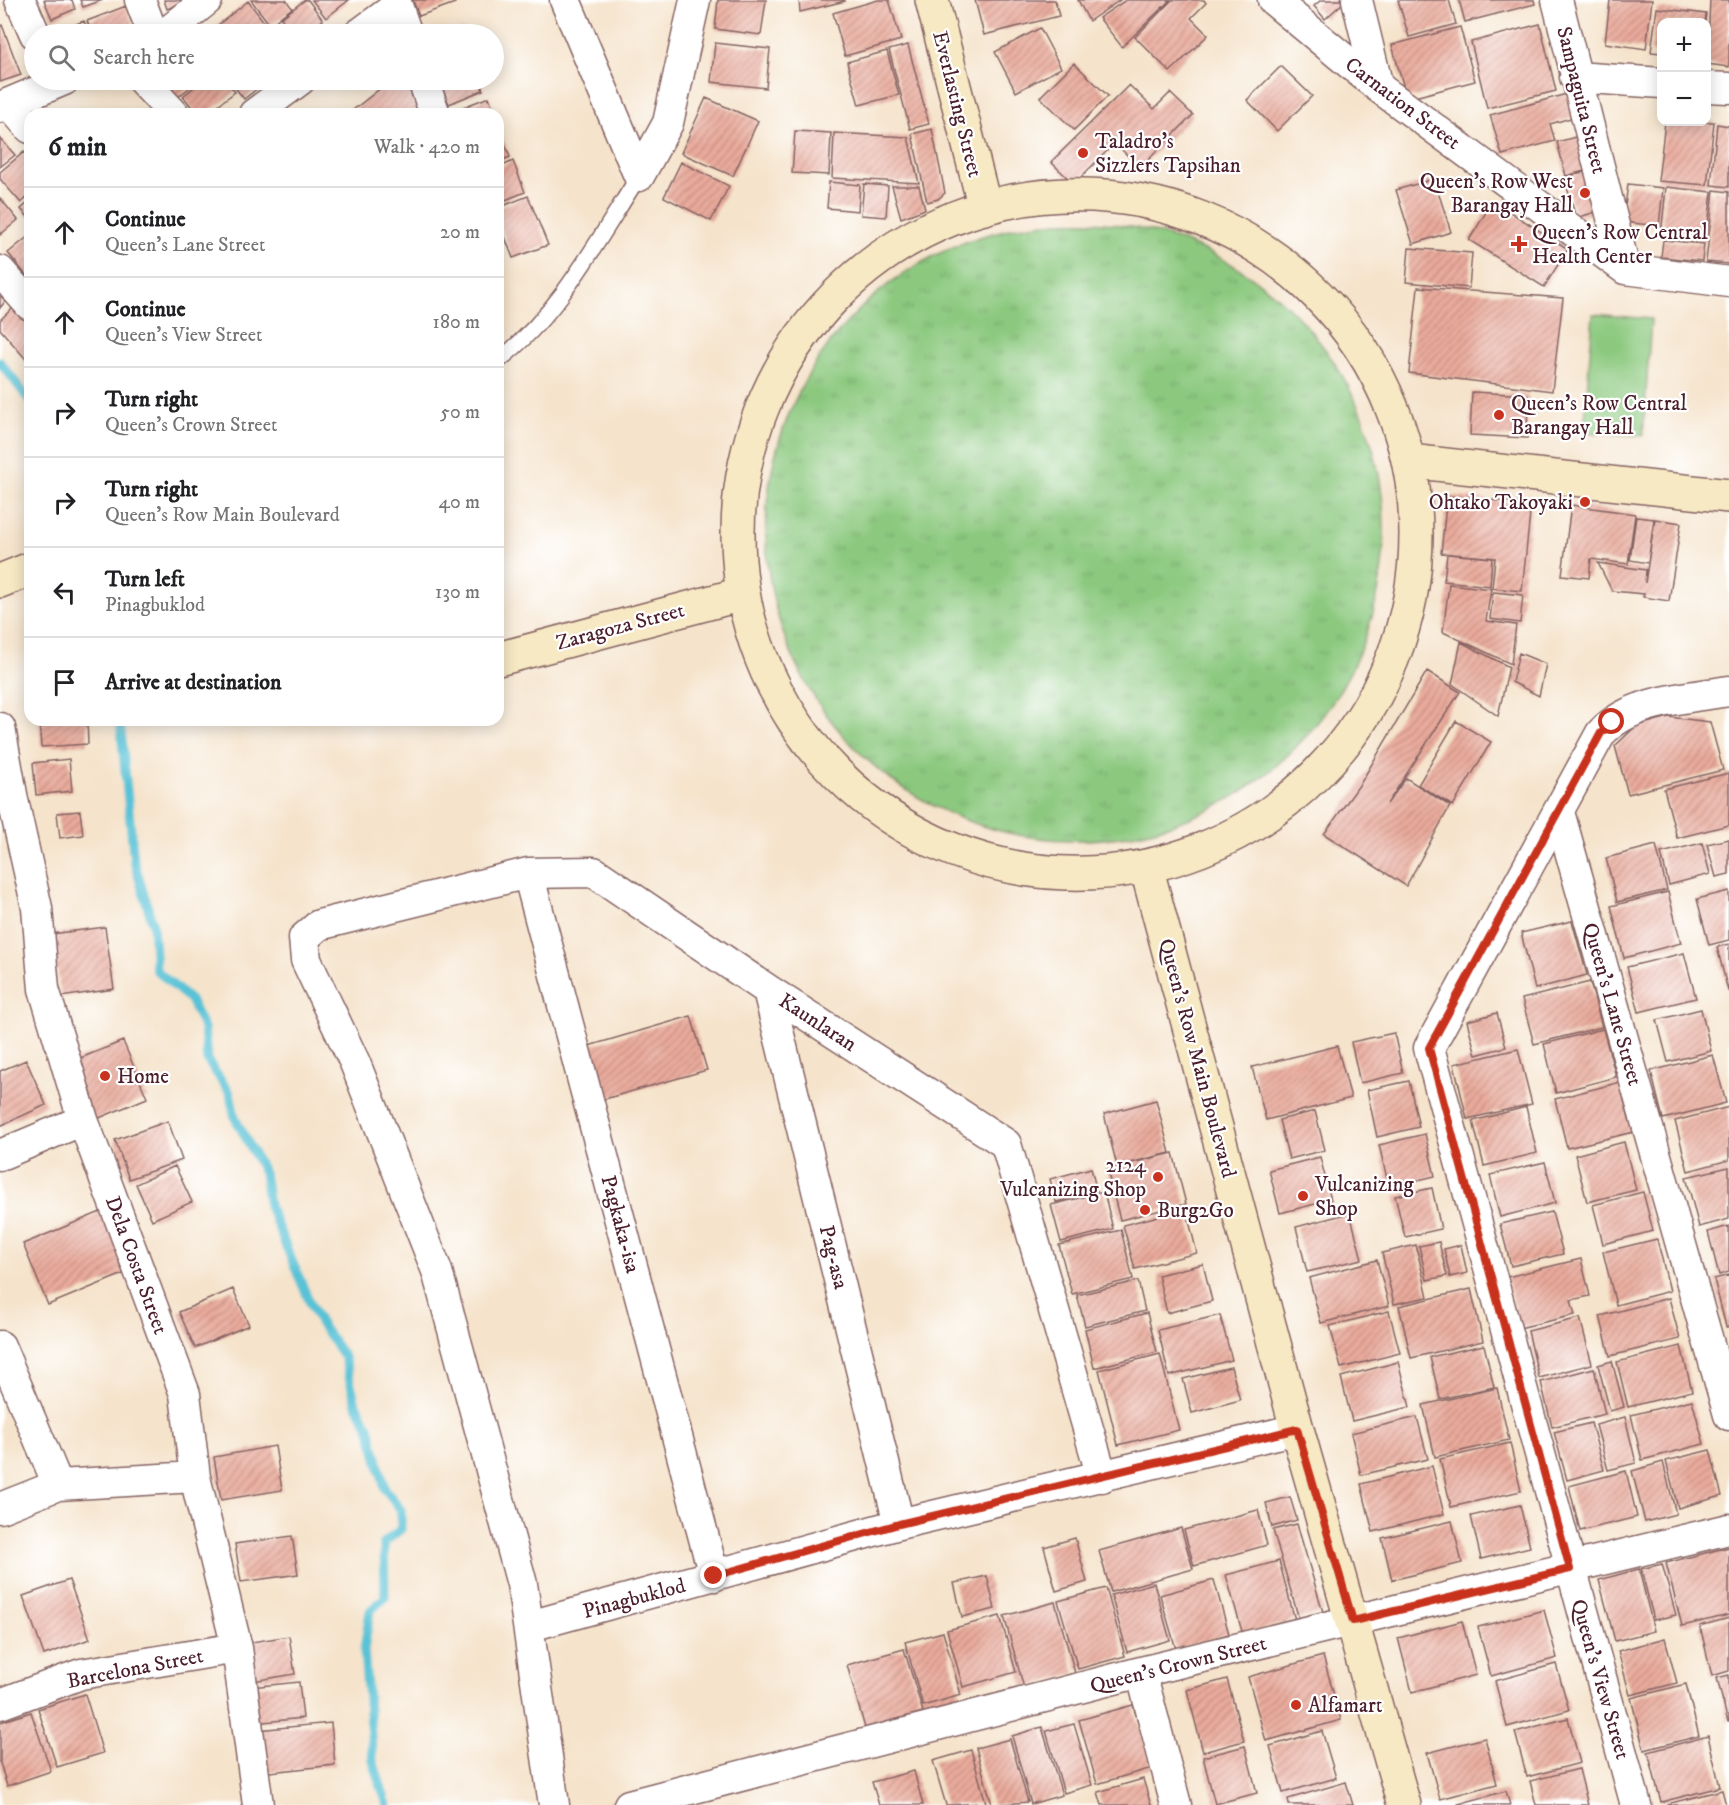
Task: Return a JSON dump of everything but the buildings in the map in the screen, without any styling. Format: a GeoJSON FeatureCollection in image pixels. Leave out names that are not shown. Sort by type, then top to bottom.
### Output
{"type":"FeatureCollection","features":[{"type":"Feature","properties":{"kind":"street"},"geometry":{"type":"LineString","coordinates":[[20,0],[31,24]]}},
{"type":"Feature","properties":{"kind":"street"},"geometry":{"type":"LineString","coordinates":[[140,0],[149,24]]}},
{"type":"Feature","properties":{"kind":"street"},"geometry":{"type":"LineString","coordinates":[[177,24],[207,0]]}},
{"type":"Feature","properties":{"kind":"street"},"geometry":{"type":"LineString","coordinates":[[565,0],[639,176]]}},
{"type":"Feature","properties":{"kind":"street"},"geometry":{"type":"LineString","coordinates":[[639,176],[668,123],[694,0]]}},
{"type":"Feature","properties":{"kind":"street","name":"Everlasting Street"},"geometry":{"type":"LineString","coordinates":[[932,0],[985,208]]}},
{"type":"Feature","properties":{"kind":"street","name":"Carnation Street"},"geometry":{"type":"LineString","coordinates":[[1273,0],[1378,87],[1624,269],[1729,282]]}},
{"type":"Feature","properties":{"kind":"street"},"geometry":{"type":"LineString","coordinates":[[1356,0],[1378,87]]}},
{"type":"Feature","properties":{"kind":"street","name":"Sampaguita Street"},"geometry":{"type":"LineString","coordinates":[[1557,0],[1624,269]]}},
{"type":"Feature","properties":{"kind":"street"},"geometry":{"type":"LineString","coordinates":[[371,24],[396,3],[403,24]]}},
{"type":"Feature","properties":{"kind":"street"},"geometry":{"type":"LineString","coordinates":[[1575,77],[1657,83]]}},
{"type":"Feature","properties":{"kind":"street"},"geometry":{"type":"LineString","coordinates":[[1711,87],[1729,88]]}},
{"type":"Feature","properties":{"kind":"street"},"geometry":{"type":"LineString","coordinates":[[24,123],[4,106],[37,90]]}},
{"type":"Feature","properties":{"kind":"street"},"geometry":{"type":"LineString","coordinates":[[151,90],[168,108]]}},
{"type":"Feature","properties":{"kind":"street"},"geometry":{"type":"LineString","coordinates":[[262,108],[286,90]]}},
{"type":"Feature","properties":{"kind":"street"},"geometry":{"type":"LineString","coordinates":[[427,90],[433,108]]}},
{"type":"Feature","properties":{"kind":"street"},"geometry":{"type":"LineString","coordinates":[[1063,196],[1102,197],[1141,202],[1180,212],[1217,226],[1252,244],[1284,266],[1314,292],[1364,352],[1383,387],[1398,423],[1409,461],[1416,509],[1416,558],[1410,606],[1395,653],[1365,714],[1349,738],[1317,775],[1279,806],[1238,832],[1202,848],[1146,866],[1080,873],[1027,869],[965,853],[926,837],[881,810],[840,777],[805,737],[776,693],[755,645],[742,594],[737,544],[742,475],[748,446],[765,398],[789,354],[818,314],[854,279],[893,249],[938,225],[985,208],[1023,200],[1063,196]]}},
{"type":"Feature","properties":{"kind":"street"},"geometry":{"type":"LineString","coordinates":[[0,271],[24,298]]}},
{"type":"Feature","properties":{"kind":"street"},"geometry":{"type":"LineString","coordinates":[[1409,461],[1729,496]]}},
{"type":"Feature","properties":{"kind":"street"},"geometry":{"type":"LineString","coordinates":[[0,581],[24,571]]}},
{"type":"Feature","properties":{"kind":"street","name":"Zaragoza Street"},"geometry":{"type":"LineString","coordinates":[[504,657],[742,594]]}},
{"type":"Feature","properties":{"kind":"street"},"geometry":{"type":"LineString","coordinates":[[1559,813],[1601,733],[1612,722],[1650,705],[1729,691]]}},
{"type":"Feature","properties":{"kind":"street","name":"Dela Costa Street"},"geometry":{"type":"LineString","coordinates":[[0,728],[6,801],[37,908],[44,989],[83,1120],[185,1394],[195,1477],[237,1648],[258,1805]]}},
{"type":"Feature","properties":{"kind":"street","name":"Queen's Lane Street"},"geometry":{"type":"LineString","coordinates":[[1559,813],[1729,1415]]}},
{"type":"Feature","properties":{"kind":"street","name":"Queen's View Street"},"geometry":{"type":"LineString","coordinates":[[1559,813],[1429,1048],[1636,1805]]}},
{"type":"Feature","properties":{"kind":"street","name":"Queen's Row Main Boulevard"},"geometry":{"type":"LineString","coordinates":[[1146,866],[1297,1429],[1404,1805]]}},
{"type":"Feature","properties":{"kind":"street","name":"Kaunlaran"},"geometry":{"type":"LineString","coordinates":[[530,1626],[522,1584],[437,1271],[355,1063],[306,960],[304,938],[320,925],[528,873],[594,872],[768,990],[1006,1144],[1102,1477]]}},
{"type":"Feature","properties":{"kind":"street","name":"Pagkaka-isa"},"geometry":{"type":"LineString","coordinates":[[528,873],[714,1576]]}},
{"type":"Feature","properties":{"kind":"street","name":"Pag-asa"},"geometry":{"type":"LineString","coordinates":[[768,990],[899,1524]]}},
{"type":"Feature","properties":{"kind":"street"},"geometry":{"type":"LineString","coordinates":[[0,1155],[83,1120]]}},
{"type":"Feature","properties":{"kind":"street"},"geometry":{"type":"LineString","coordinates":[[0,1346],[58,1485]]}},
{"type":"Feature","properties":{"kind":"street","name":"Pinagbuklod"},"geometry":{"type":"LineString","coordinates":[[530,1626],[899,1524],[1297,1429]]}},
{"type":"Feature","properties":{"kind":"street"},"geometry":{"type":"LineString","coordinates":[[0,1508],[58,1485],[195,1477]]}},
{"type":"Feature","properties":{"kind":"street","name":"Queen's Crown Street"},"geometry":{"type":"LineString","coordinates":[[629,1805],[1141,1672],[1729,1530]]}},
{"type":"Feature","properties":{"kind":"street"},"geometry":{"type":"LineString","coordinates":[[530,1626],[554,1805]]}},
{"type":"Feature","properties":{"kind":"street","name":"Barcelona Street"},"geometry":{"type":"LineString","coordinates":[[0,1704],[81,1674],[237,1648]]}},
{"type":"Feature","properties":{"kind":"street"},"geometry":{"type":"LineString","coordinates":[[1141,1672],[1176,1805]]}},
{"type":"Feature","properties":{"kind":"lane"},"geometry":{"type":"LineString","coordinates":[[504,356],[533,329],[562,295],[639,176]]}},
{"type":"Feature","properties":{"kind":"green space"},"geometry":{"type":"Polygon","coordinates":[[[1075,222],[1135,228],[1193,246],[1246,274],[1271,292],[1293,313],[1314,335],[1332,360],[1360,413],[1378,471],[1384,531],[1378,591],[1360,649],[1332,702],[1314,727],[1293,749],[1271,770],[1246,788],[1193,816],[1135,834],[1075,840],[1015,834],[957,816],[904,788],[879,770],[857,749],[836,727],[818,702],[790,649],[772,591],[766,531],[772,471],[790,413],[818,360],[836,335],[857,313],[879,292],[904,274],[957,246],[1015,228],[1075,222]]]}},
{"type":"Feature","properties":{"kind":"green space"},"geometry":{"type":"Polygon","coordinates":[[[1593,314],[1651,319],[1643,436],[1584,432],[1593,314]]]}},
{"type":"Feature","properties":{"kind":"waterway"},"geometry":{"type":"LineString","coordinates":[[0,362],[24,393]]}},
{"type":"Feature","properties":{"kind":"waterway"},"geometry":{"type":"LineString","coordinates":[[121,726],[134,861],[153,925],[156,970],[190,1000],[204,1028],[207,1060],[230,1093],[235,1118],[264,1173],[269,1206],[310,1303],[320,1323],[344,1357],[356,1404],[369,1427],[385,1489],[401,1510],[401,1529],[384,1543],[385,1597],[370,1611],[364,1650],[373,1761],[387,1805]]}},
{"type":"Feature","properties":{"kind":"place","name":"Taladro's Sizzlers Tapsihan"},"geometry":{"type":"Point","coordinates":[1083,153]}},
{"type":"Feature","properties":{"kind":"place","name":"Queen's Row West Barangay Hall"},"geometry":{"type":"Point","coordinates":[1585,193]}},
{"type":"Feature","properties":{"kind":"place","name":"Queen's Row Central Health Center"},"geometry":{"type":"Point","coordinates":[1519,244]}},
{"type":"Feature","properties":{"kind":"place","name":"Queen's Row Central Barangay Hall"},"geometry":{"type":"Point","coordinates":[1499,415]}},
{"type":"Feature","properties":{"kind":"place","name":"Ohtako Takoyaki"},"geometry":{"type":"Point","coordinates":[1585,502]}},
{"type":"Feature","properties":{"kind":"place","name":"Home"},"geometry":{"type":"Point","coordinates":[105,1076]}},
{"type":"Feature","properties":{"kind":"place","name":"2124 Vulcanizing Shop"},"geometry":{"type":"Point","coordinates":[1158,1177]}},
{"type":"Feature","properties":{"kind":"place","name":"Vulcanizing Shop"},"geometry":{"type":"Point","coordinates":[1303,1196]}},
{"type":"Feature","properties":{"kind":"place","name":"Burg2Go"},"geometry":{"type":"Point","coordinates":[1145,1210]}},
{"type":"Feature","properties":{"kind":"place","name":"Alfamart"},"geometry":{"type":"Point","coordinates":[1296,1705]}},
{"type":"Feature","properties":{"kind":"route"},"geometry":{"type":"LineString","coordinates":[[714,1576],[899,1524],[1297,1429],[1353,1621],[1570,1569],[1429,1048],[1601,733],[1612,722]]}}]}
